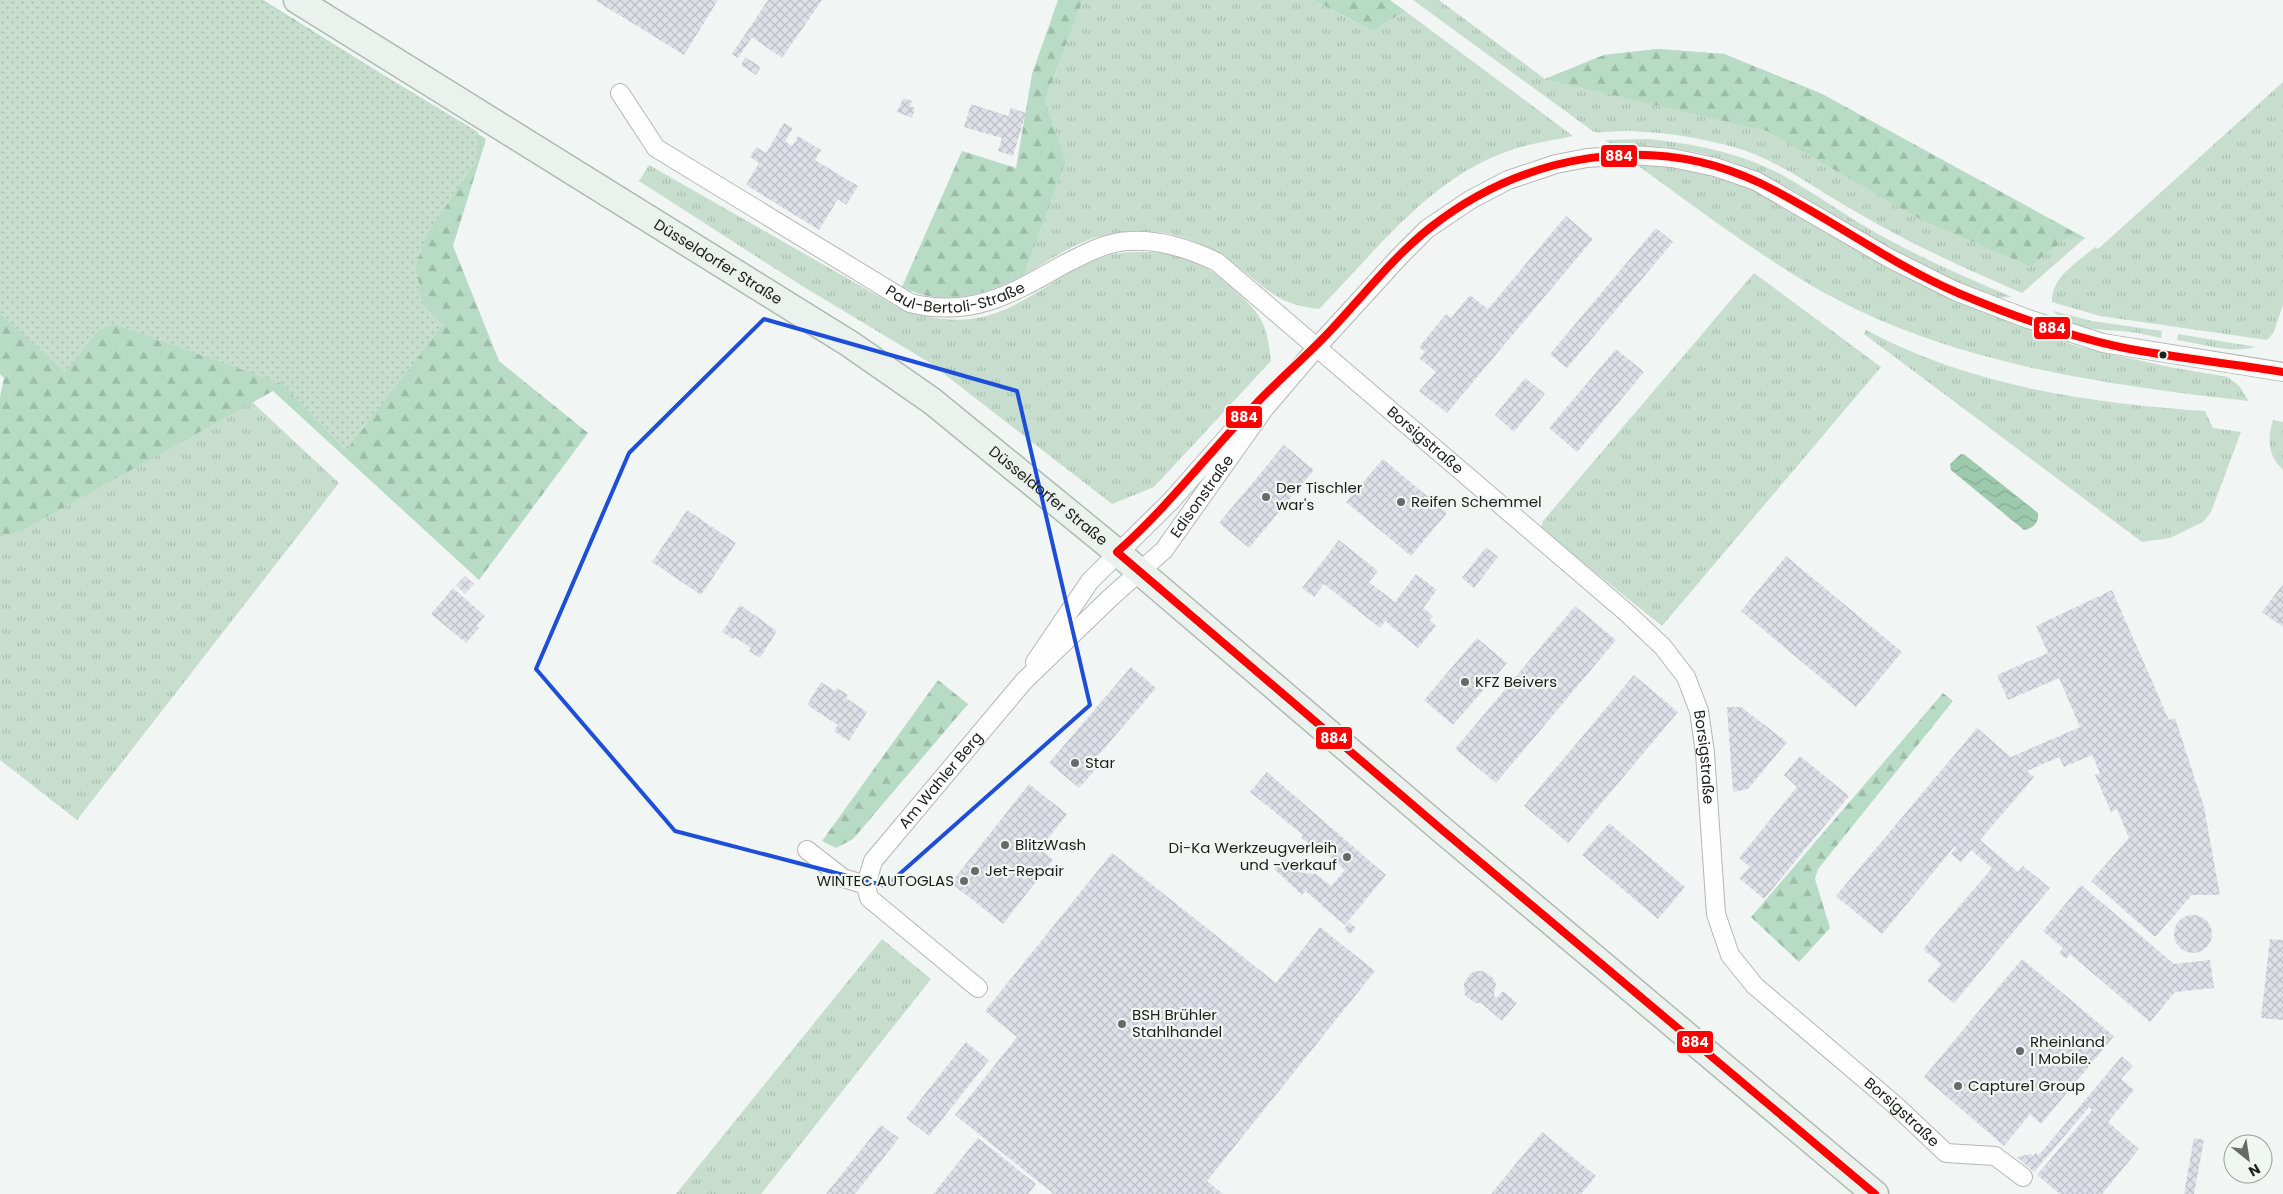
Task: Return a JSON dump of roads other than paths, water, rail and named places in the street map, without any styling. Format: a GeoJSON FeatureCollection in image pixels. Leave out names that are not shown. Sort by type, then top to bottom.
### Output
{"type":"FeatureCollection","features":[{"type":"Feature","properties":{"kind":"main road","name":"Düsseldorfer Straße"},"geometry":{"type":"LineString","coordinates":[[297,0],[850,344],[932,401],[1117,552],[1875,1194]]}},
{"type":"Feature","properties":{"kind":"street","name":"Paul-Bertoli-Straße"},"geometry":{"type":"LineString","coordinates":[[620,93],[656,148],[910,303],[932,308],[955,309],[989,302],[1022,288],[1076,258],[1101,247],[1128,241],[1151,242],[1196,252],[1218,262],[1316,347]]}},
{"type":"Feature","properties":{"kind":"street","name":"Edisonstraße"},"geometry":{"type":"LineString","coordinates":[[1117,552],[1142,531],[1171,501],[1254,406],[1316,347],[1427,229],[1470,200],[1508,180],[1556,164],[1603,156],[1634,155],[1694,162],[1736,173],[1756,181],[1854,239],[1954,292],[2028,319],[2104,343],[2283,372]]}},
{"type":"Feature","properties":{"kind":"street","name":"Edisonstraße"},"geometry":{"type":"LineString","coordinates":[[1140,572],[1164,550],[1248,431],[1316,347]]}},
{"type":"Feature","properties":{"kind":"street","name":"Borsigstraße"},"geometry":{"type":"LineString","coordinates":[[1316,347],[1627,613],[1662,647],[1686,677],[1699,711],[1706,753],[1716,914],[1730,955],[1740,969],[1762,993],[1894,1104],[1946,1153],[1995,1156],[2023,1177]]}},
{"type":"Feature","properties":{"kind":"street","name":"Am Wahler Berg"},"geometry":{"type":"LineString","coordinates":[[1024,681],[1046,644],[1074,608],[1090,581],[1117,552]]}},
{"type":"Feature","properties":{"kind":"street","name":"Am Wahler Berg"},"geometry":{"type":"LineString","coordinates":[[866,885],[873,861],[1024,681],[1110,598],[1140,572]]}},
{"type":"Feature","properties":{"kind":"street"},"geometry":{"type":"LineString","coordinates":[[807,850],[843,878],[866,885],[869,898],[978,988]]}},
{"type":"Feature","properties":{"kind":"water"},"geometry":{"type":"Polygon","coordinates":[[[1961,454],[1965,455],[2038,513],[2038,519],[2035,524],[2024,530],[1951,470],[1950,464],[1961,454]]]}},
{"type":"Feature","properties":{"kind":"place","name":"Der Tischler war's"},"geometry":{"type":"Point","coordinates":[1266,497]}},
{"type":"Feature","properties":{"kind":"place","name":"Reifen Schemmel"},"geometry":{"type":"Point","coordinates":[1401,502]}},
{"type":"Feature","properties":{"kind":"place","name":"KFZ Beivers"},"geometry":{"type":"Point","coordinates":[1465,682]}},
{"type":"Feature","properties":{"kind":"place","name":"Star"},"geometry":{"type":"Point","coordinates":[1075,763]}},
{"type":"Feature","properties":{"kind":"place","name":"BlitzWash"},"geometry":{"type":"Point","coordinates":[1005,845]}},
{"type":"Feature","properties":{"kind":"place","name":"Di-Ka Werkzeugverleih und -verkauf"},"geometry":{"type":"Point","coordinates":[1347,857]}},
{"type":"Feature","properties":{"kind":"place","name":"Jet-Repair"},"geometry":{"type":"Point","coordinates":[975,871]}},
{"type":"Feature","properties":{"kind":"place","name":"WINTEC AUTOGLAS"},"geometry":{"type":"Point","coordinates":[964,881]}},
{"type":"Feature","properties":{"kind":"place","name":"BSH Brühler Stahlhandel"},"geometry":{"type":"Point","coordinates":[1122,1024]}},
{"type":"Feature","properties":{"kind":"place","name":"Rheinland | Mobile."},"geometry":{"type":"Point","coordinates":[2020,1051]}},
{"type":"Feature","properties":{"kind":"place","name":"Capture1 Group"},"geometry":{"type":"Point","coordinates":[1958,1086]}}]}
